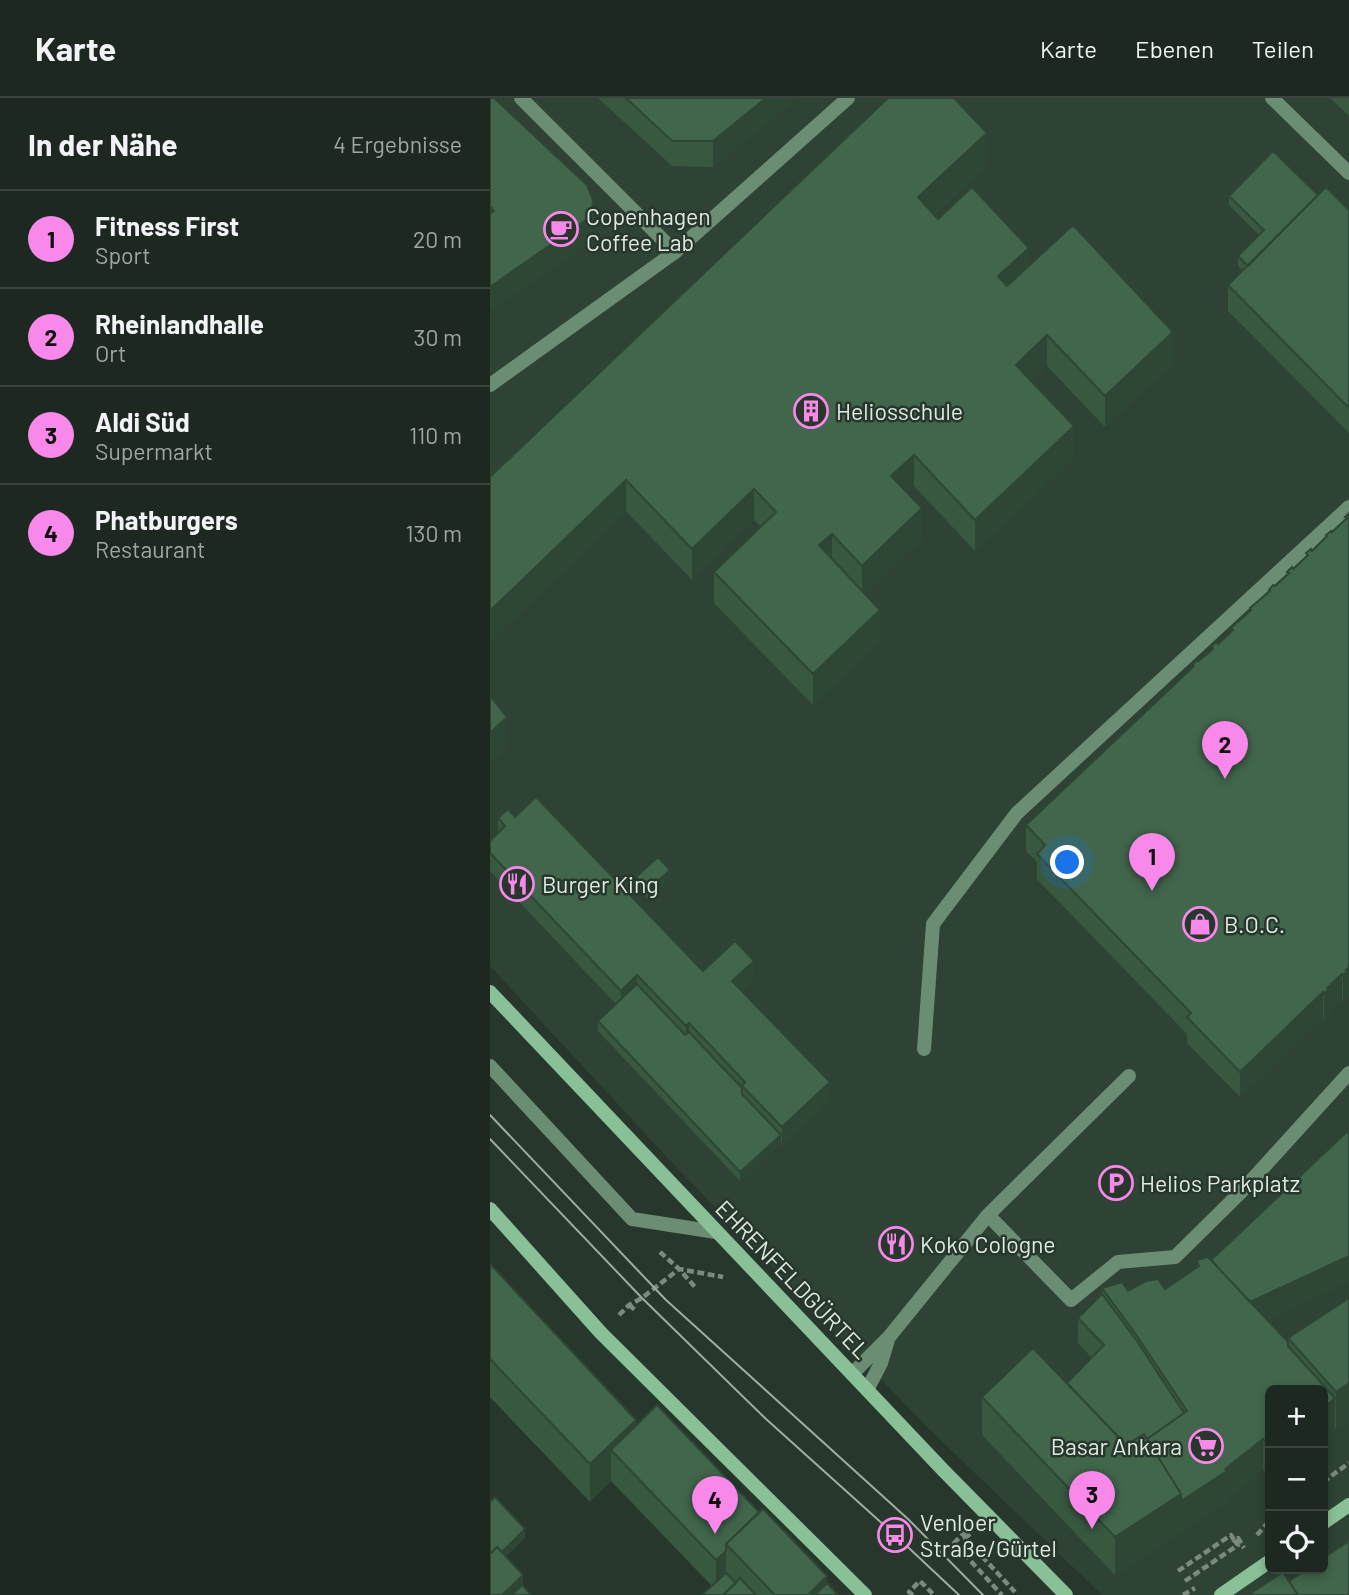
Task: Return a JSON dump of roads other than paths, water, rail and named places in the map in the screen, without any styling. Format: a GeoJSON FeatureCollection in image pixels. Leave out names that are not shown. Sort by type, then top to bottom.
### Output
{"type":"FeatureCollection","features":[{"type":"Feature","properties":{"kind":"main road","name":"EHRENFELDGÜRTEL"},"geometry":{"type":"LineString","coordinates":[[490,992],[943,1470],[1066,1595]]}},
{"type":"Feature","properties":{"kind":"main road"},"geometry":{"type":"LineString","coordinates":[[490,1209],[601,1333],[865,1595]]}},
{"type":"Feature","properties":{"kind":"main road"},"geometry":{"type":"LineString","coordinates":[[1328,1520],[1349,1505]]}},
{"type":"Feature","properties":{"kind":"main road"},"geometry":{"type":"LineString","coordinates":[[1221,1595],[1265,1564]]}},
{"type":"Feature","properties":{"kind":"street"},"geometry":{"type":"LineString","coordinates":[[521,98],[675,252]]}},
{"type":"Feature","properties":{"kind":"street"},"geometry":{"type":"LineString","coordinates":[[490,385],[675,252],[848,98]]}},
{"type":"Feature","properties":{"kind":"street"},"geometry":{"type":"LineString","coordinates":[[1272,98],[1349,173]]}},
{"type":"Feature","properties":{"kind":"street"},"geometry":{"type":"LineString","coordinates":[[924,1049],[933,924],[1017,813],[1349,507]]}},
{"type":"Feature","properties":{"kind":"street"},"geometry":{"type":"LineString","coordinates":[[490,1066],[632,1219],[716,1232]]}},
{"type":"Feature","properties":{"kind":"street"},"geometry":{"type":"LineString","coordinates":[[988,1215],[1071,1300],[1118,1262],[1175,1257],[1240,1192],[1349,1073]]}},
{"type":"Feature","properties":{"kind":"street"},"geometry":{"type":"LineString","coordinates":[[852,1374],[889,1337],[988,1215],[1129,1076]]}},
{"type":"Feature","properties":{"kind":"street"},"geometry":{"type":"LineString","coordinates":[[867,1390],[881,1363],[889,1337]]}},
{"type":"Feature","properties":{"kind":"tram line"},"geometry":{"type":"LineString","coordinates":[[490,1115],[666,1300],[908,1519],[983,1595]]}},
{"type":"Feature","properties":{"kind":"tram line"},"geometry":{"type":"LineString","coordinates":[[490,1139],[642,1298],[766,1419],[959,1595]]}},
{"type":"Feature","properties":{"kind":"place","name":"Copenhagen Coffee Lab"},"geometry":{"type":"Point","coordinates":[561,229]}},
{"type":"Feature","properties":{"kind":"place","name":"Heliosschule"},"geometry":{"type":"Point","coordinates":[811,411]}},
{"type":"Feature","properties":{"kind":"place","name":"Rheinlandhalle"},"geometry":{"type":"Point","coordinates":[1225,779]}},
{"type":"Feature","properties":{"kind":"place","name":"Burger King"},"geometry":{"type":"Point","coordinates":[517,884]}},
{"type":"Feature","properties":{"kind":"place","name":"Fitness First"},"geometry":{"type":"Point","coordinates":[1152,891]}},
{"type":"Feature","properties":{"kind":"place","name":"B.O.C."},"geometry":{"type":"Point","coordinates":[1200,924]}},
{"type":"Feature","properties":{"kind":"place","name":"Helios Parkplatz"},"geometry":{"type":"Point","coordinates":[1116,1183]}},
{"type":"Feature","properties":{"kind":"place","name":"Koko Cologne"},"geometry":{"type":"Point","coordinates":[896,1244]}},
{"type":"Feature","properties":{"kind":"place","name":"Basar Ankara"},"geometry":{"type":"Point","coordinates":[1206,1446]}},
{"type":"Feature","properties":{"kind":"place","name":"Aldi Süd"},"geometry":{"type":"Point","coordinates":[1092,1529]}},
{"type":"Feature","properties":{"kind":"place","name":"Phatburgers"},"geometry":{"type":"Point","coordinates":[715,1534]}},
{"type":"Feature","properties":{"kind":"place","name":"Venloer Straße/Gürtel"},"geometry":{"type":"Point","coordinates":[895,1535]}}]}
